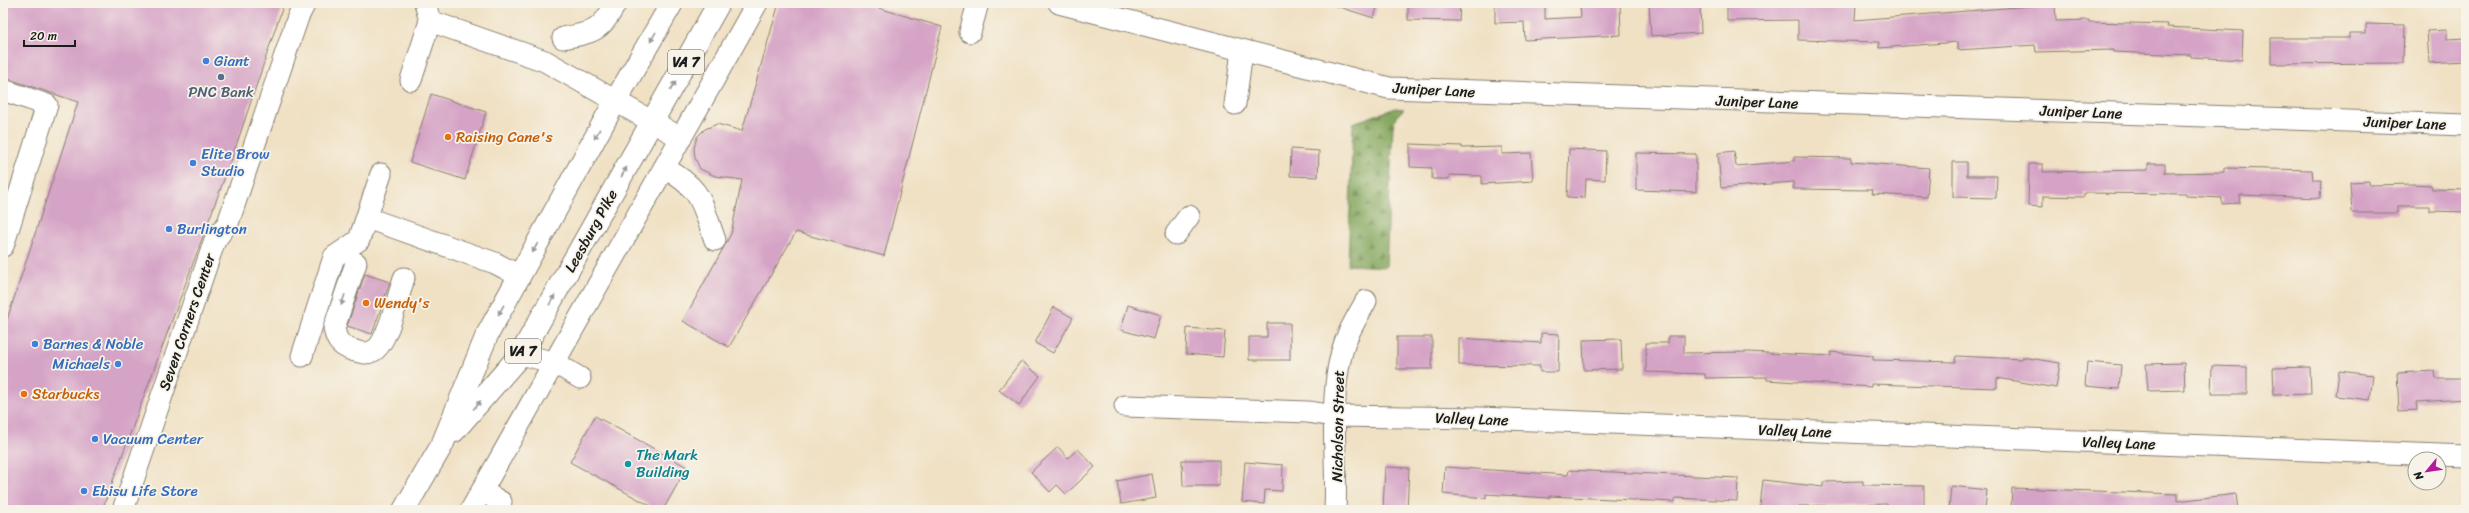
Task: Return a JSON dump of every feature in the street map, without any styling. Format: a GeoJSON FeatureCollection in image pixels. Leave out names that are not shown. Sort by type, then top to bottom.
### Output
{"type":"FeatureCollection","features":[{"type":"Feature","properties":{"kind":"main road","name":"Leesburg Pike"},"geometry":{"type":"LineString","coordinates":[[404,510],[442,445],[487,335],[616,100],[672,3]]}},
{"type":"Feature","properties":{"kind":"main road","name":"Leesburg Pike"},"geometry":{"type":"LineString","coordinates":[[442,445],[521,354],[720,3]]}},
{"type":"Feature","properties":{"kind":"street","name":"Seven Corners Center"},"geometry":{"type":"LineString","coordinates":[[123,510],[215,240],[228,223],[298,17],[305,3]]}},
{"type":"Feature","properties":{"kind":"street"},"geometry":{"type":"LineString","coordinates":[[562,38],[584,34],[604,25],[616,3]]}},
{"type":"Feature","properties":{"kind":"street"},"geometry":{"type":"LineString","coordinates":[[471,510],[758,3]]}},
{"type":"Feature","properties":{"kind":"street"},"geometry":{"type":"LineString","coordinates":[[970,32],[978,3]]}},
{"type":"Feature","properties":{"kind":"street","name":"Juniper Lane"},"geometry":{"type":"LineString","coordinates":[[1059,3],[1389,88],[2466,125]]}},
{"type":"Feature","properties":{"kind":"street"},"geometry":{"type":"LineString","coordinates":[[411,80],[428,12],[545,61],[653,120],[681,138]]}},
{"type":"Feature","properties":{"kind":"street"},"geometry":{"type":"LineString","coordinates":[[1235,104],[1242,51]]}},
{"type":"Feature","properties":{"kind":"street"},"geometry":{"type":"LineString","coordinates":[[3,90],[47,105],[3,246]]}},
{"type":"Feature","properties":{"kind":"street"},"geometry":{"type":"LineString","coordinates":[[664,168],[682,179],[698,193],[715,240]]}},
{"type":"Feature","properties":{"kind":"street"},"geometry":{"type":"LineString","coordinates":[[302,356],[334,257],[359,240],[381,174]]}},
{"type":"Feature","properties":{"kind":"street"},"geometry":{"type":"LineString","coordinates":[[1176,234],[1189,216]]}},
{"type":"Feature","properties":{"kind":"street"},"geometry":{"type":"LineString","coordinates":[[367,218],[495,263],[520,276]]}},
{"type":"Feature","properties":{"kind":"street"},"geometry":{"type":"LineString","coordinates":[[356,263],[334,328],[336,339],[344,347],[363,354],[374,351],[383,342],[404,278]]}},
{"type":"Feature","properties":{"kind":"street","name":"Nicholson Street"},"geometry":{"type":"LineString","coordinates":[[1335,510],[1335,416],[1339,363],[1345,341],[1366,301]]}},
{"type":"Feature","properties":{"kind":"street"},"geometry":{"type":"LineString","coordinates":[[521,354],[555,363],[580,378]]}},
{"type":"Feature","properties":{"kind":"street","name":"Valley Lane"},"geometry":{"type":"LineString","coordinates":[[1125,406],[1308,412],[1335,416],[1479,418],[2466,456]]}},
{"type":"Feature","properties":{"kind":"street"},"geometry":{"type":"LineString","coordinates":[[482,491],[501,502]]}},
{"type":"Feature","properties":{"kind":"green space"},"geometry":{"type":"Polygon","coordinates":[[[1396,108],[1404,109],[1396,117],[1393,127],[1386,267],[1348,265],[1353,123],[1396,108]]]}},
{"type":"Feature","properties":{"kind":"building"},"geometry":{"type":"Polygon","coordinates":[[[3,3],[284,3],[233,155],[102,510],[3,510],[3,332],[78,102],[3,77],[3,3]]]}},
{"type":"Feature","properties":{"kind":"building"},"geometry":{"type":"Polygon","coordinates":[[[779,3],[862,3],[942,27],[884,256],[796,232],[729,347],[683,321],[731,234],[742,180],[715,176],[700,169],[695,158],[694,148],[697,137],[705,129],[717,124],[742,131],[779,3]]]}},
{"type":"Feature","properties":{"kind":"building"},"geometry":{"type":"Polygon","coordinates":[[[1337,3],[1378,3],[1374,18],[1336,6],[1337,3]]]}},
{"type":"Feature","properties":{"kind":"building"},"geometry":{"type":"Polygon","coordinates":[[[1408,3],[1460,3],[1459,21],[1408,20],[1408,3]]]}},
{"type":"Feature","properties":{"kind":"building"},"geometry":{"type":"Polygon","coordinates":[[[1495,3],[1545,3],[1545,19],[1581,17],[1580,6],[1620,4],[1621,35],[1525,40],[1524,22],[1495,23],[1495,3]]]}},
{"type":"Feature","properties":{"kind":"building"},"geometry":{"type":"Polygon","coordinates":[[[1700,3],[1701,33],[1651,36],[1649,5],[1700,3]]]}},
{"type":"Feature","properties":{"kind":"building"},"geometry":{"type":"Polygon","coordinates":[[[1727,3],[1856,3],[1855,20],[2055,4],[2056,21],[2089,20],[2089,22],[2168,24],[2167,27],[2243,31],[2242,60],[2191,57],[2191,55],[2113,52],[2113,50],[2036,52],[2035,45],[1958,50],[1958,42],[1879,48],[1879,42],[1798,40],[1798,20],[1727,21],[1727,3]]]}},
{"type":"Feature","properties":{"kind":"building"},"geometry":{"type":"Polygon","coordinates":[[[2366,24],[2404,25],[2403,63],[2271,64],[2271,38],[2350,38],[2350,33],[2366,33],[2366,24]]]}},
{"type":"Feature","properties":{"kind":"building"},"geometry":{"type":"Polygon","coordinates":[[[2447,30],[2447,39],[2466,38],[2466,61],[2429,63],[2427,31],[2447,30]]]}},
{"type":"Feature","properties":{"kind":"building","name":"Raising Cane's"},"geometry":{"type":"Polygon","coordinates":[[[431,94],[486,112],[465,180],[410,162],[431,94]]]}},
{"type":"Feature","properties":{"kind":"building"},"geometry":{"type":"Polygon","coordinates":[[[1410,144],[1462,146],[1462,148],[1502,147],[1502,154],[1531,153],[1533,181],[1482,184],[1482,176],[1449,175],[1449,179],[1432,179],[1432,168],[1410,167],[1410,144]]]}},
{"type":"Feature","properties":{"kind":"building"},"geometry":{"type":"Polygon","coordinates":[[[1291,149],[1319,151],[1318,177],[1290,176],[1291,149]]]}},
{"type":"Feature","properties":{"kind":"building"},"geometry":{"type":"Polygon","coordinates":[[[1569,149],[1606,151],[1605,180],[1586,179],[1585,198],[1567,197],[1569,149]]]}},
{"type":"Feature","properties":{"kind":"building"},"geometry":{"type":"Polygon","coordinates":[[[1734,151],[1736,166],[1794,161],[1794,157],[1851,158],[1851,162],[1929,168],[1927,197],[1872,194],[1873,190],[1793,189],[1793,182],[1721,188],[1718,153],[1734,151]]]}},
{"type":"Feature","properties":{"kind":"building"},"geometry":{"type":"Polygon","coordinates":[[[1636,153],[1696,154],[1696,192],[1636,190],[1636,153]]]}},
{"type":"Feature","properties":{"kind":"building"},"geometry":{"type":"Polygon","coordinates":[[[1953,162],[1967,162],[1967,176],[1997,176],[1996,198],[1953,197],[1953,162]]]}},
{"type":"Feature","properties":{"kind":"building"},"geometry":{"type":"Polygon","coordinates":[[[2029,164],[2043,164],[2043,172],[2148,170],[2148,164],[2165,164],[2165,173],[2225,172],[2225,168],[2312,170],[2313,180],[2321,180],[2320,198],[2240,195],[2239,203],[2222,204],[2222,198],[2186,196],[2186,194],[2084,193],[2084,197],[2043,196],[2043,207],[2028,206],[2029,164]]]}},
{"type":"Feature","properties":{"kind":"building"},"geometry":{"type":"Polygon","coordinates":[[[2369,181],[2369,185],[2413,184],[2431,185],[2432,189],[2466,190],[2466,212],[2430,211],[2430,206],[2397,206],[2397,213],[2352,213],[2350,182],[2369,181]]]}},
{"type":"Feature","properties":{"kind":"building","name":"Wendy's"},"geometry":{"type":"Polygon","coordinates":[[[365,274],[390,282],[372,334],[347,326],[365,274]]]}},
{"type":"Feature","properties":{"kind":"building"},"geometry":{"type":"Polygon","coordinates":[[[1128,305],[1161,315],[1154,339],[1121,330],[1128,305]]]}},
{"type":"Feature","properties":{"kind":"building"},"geometry":{"type":"Polygon","coordinates":[[[1054,307],[1073,318],[1053,353],[1035,343],[1054,307]]]}},
{"type":"Feature","properties":{"kind":"building"},"geometry":{"type":"Polygon","coordinates":[[[1267,323],[1290,323],[1290,360],[1249,360],[1249,337],[1267,337],[1267,323]]]}},
{"type":"Feature","properties":{"kind":"building"},"geometry":{"type":"Polygon","coordinates":[[[1187,328],[1225,331],[1223,357],[1186,354],[1187,328]]]}},
{"type":"Feature","properties":{"kind":"building"},"geometry":{"type":"Polygon","coordinates":[[[1541,333],[1559,334],[1558,372],[1540,372],[1540,366],[1459,365],[1459,338],[1541,343],[1541,333]]]}},
{"type":"Feature","properties":{"kind":"building"},"geometry":{"type":"Polygon","coordinates":[[[1668,336],[1684,336],[1684,353],[1747,352],[1831,356],[1831,352],[1873,356],[1873,360],[1955,362],[1956,356],[2022,359],[2022,357],[2060,363],[2056,388],[1997,378],[1997,388],[1871,384],[1871,387],[1767,380],[1767,377],[1705,378],[1705,374],[1646,372],[1646,343],[1668,343],[1668,336]]]}},
{"type":"Feature","properties":{"kind":"building"},"geometry":{"type":"Polygon","coordinates":[[[1397,337],[1432,337],[1432,369],[1397,369],[1397,337]]]}},
{"type":"Feature","properties":{"kind":"building"},"geometry":{"type":"Polygon","coordinates":[[[1621,339],[1622,369],[1584,370],[1583,340],[1621,339]]]}},
{"type":"Feature","properties":{"kind":"building"},"geometry":{"type":"Polygon","coordinates":[[[1021,361],[1040,376],[1019,405],[999,390],[1021,361]]]}},
{"type":"Feature","properties":{"kind":"building"},"geometry":{"type":"Polygon","coordinates":[[[2087,362],[2121,365],[2119,389],[2085,386],[2087,362]]]}},
{"type":"Feature","properties":{"kind":"building"},"geometry":{"type":"Polygon","coordinates":[[[2184,363],[2185,390],[2148,391],[2146,364],[2184,363]]]}},
{"type":"Feature","properties":{"kind":"building"},"geometry":{"type":"Polygon","coordinates":[[[2212,366],[2247,367],[2247,394],[2211,394],[2212,366]]]}},
{"type":"Feature","properties":{"kind":"building"},"geometry":{"type":"Polygon","coordinates":[[[2310,367],[2311,394],[2274,395],[2273,368],[2310,367]]]}},
{"type":"Feature","properties":{"kind":"building"},"geometry":{"type":"Polygon","coordinates":[[[2339,371],[2373,375],[2370,400],[2336,396],[2339,371]]]}},
{"type":"Feature","properties":{"kind":"building"},"geometry":{"type":"Polygon","coordinates":[[[2435,371],[2436,379],[2466,379],[2466,399],[2416,402],[2417,410],[2399,411],[2397,373],[2435,371]]]}},
{"type":"Feature","properties":{"kind":"building","name":"The Mark Building"},"geometry":{"type":"Polygon","coordinates":[[[595,416],[687,467],[663,510],[658,510],[570,462],[595,416]]]}},
{"type":"Feature","properties":{"kind":"building"},"geometry":{"type":"Polygon","coordinates":[[[1058,447],[1068,458],[1078,449],[1095,467],[1066,494],[1057,485],[1050,492],[1031,472],[1058,447]]]}},
{"type":"Feature","properties":{"kind":"building"},"geometry":{"type":"Polygon","coordinates":[[[1182,460],[1219,460],[1219,486],[1183,486],[1182,460]]]}},
{"type":"Feature","properties":{"kind":"building"},"geometry":{"type":"Polygon","coordinates":[[[1245,462],[1283,465],[1282,491],[1265,490],[1264,504],[1242,502],[1245,462]]]}},
{"type":"Feature","properties":{"kind":"building"},"geometry":{"type":"Polygon","coordinates":[[[1385,467],[1409,468],[1407,510],[1383,509],[1385,467]]]}},
{"type":"Feature","properties":{"kind":"building"},"geometry":{"type":"Polygon","coordinates":[[[1445,467],[1568,475],[1569,470],[1738,478],[1737,501],[1675,498],[1675,502],[1549,496],[1549,498],[1486,494],[1486,498],[1443,494],[1445,467]]]}},
{"type":"Feature","properties":{"kind":"building"},"geometry":{"type":"Polygon","coordinates":[[[1152,474],[1156,498],[1121,504],[1117,481],[1152,474]]]}},
{"type":"Feature","properties":{"kind":"building"},"geometry":{"type":"Polygon","coordinates":[[[1763,480],[1823,487],[1823,482],[1863,481],[1863,485],[1924,486],[1924,510],[1887,510],[1887,504],[1799,506],[1799,510],[1760,507],[1763,480]]]}},
{"type":"Feature","properties":{"kind":"building"},"geometry":{"type":"Polygon","coordinates":[[[1951,486],[1987,490],[1985,510],[1949,510],[1951,486]]]}},
{"type":"Feature","properties":{"kind":"building"},"geometry":{"type":"Polygon","coordinates":[[[2012,488],[2177,494],[2177,501],[2236,494],[2238,510],[2011,510],[2012,488]]]}},
{"type":"Feature","properties":{"kind":"place","name":"Giant"},"geometry":{"type":"Point","coordinates":[206,61]}},
{"type":"Feature","properties":{"kind":"place","name":"PNC Bank"},"geometry":{"type":"Point","coordinates":[221,77]}},
{"type":"Feature","properties":{"kind":"place","name":"Raising Cane's"},"geometry":{"type":"Point","coordinates":[448,137]}},
{"type":"Feature","properties":{"kind":"place","name":"Elite Brow Studio"},"geometry":{"type":"Point","coordinates":[193,163]}},
{"type":"Feature","properties":{"kind":"place","name":"Burlington"},"geometry":{"type":"Point","coordinates":[169,229]}},
{"type":"Feature","properties":{"kind":"place","name":"Wendy's"},"geometry":{"type":"Point","coordinates":[366,303]}},
{"type":"Feature","properties":{"kind":"place","name":"Barnes & Noble"},"geometry":{"type":"Point","coordinates":[35,344]}},
{"type":"Feature","properties":{"kind":"place","name":"Michaels"},"geometry":{"type":"Point","coordinates":[118,364]}},
{"type":"Feature","properties":{"kind":"place","name":"Starbucks"},"geometry":{"type":"Point","coordinates":[24,394]}},
{"type":"Feature","properties":{"kind":"place","name":"Vacuum Center"},"geometry":{"type":"Point","coordinates":[95,439]}},
{"type":"Feature","properties":{"kind":"place","name":"The Mark Building"},"geometry":{"type":"Point","coordinates":[628,464]}},
{"type":"Feature","properties":{"kind":"place","name":"Ebisu Life Store"},"geometry":{"type":"Point","coordinates":[84,491]}}]}
